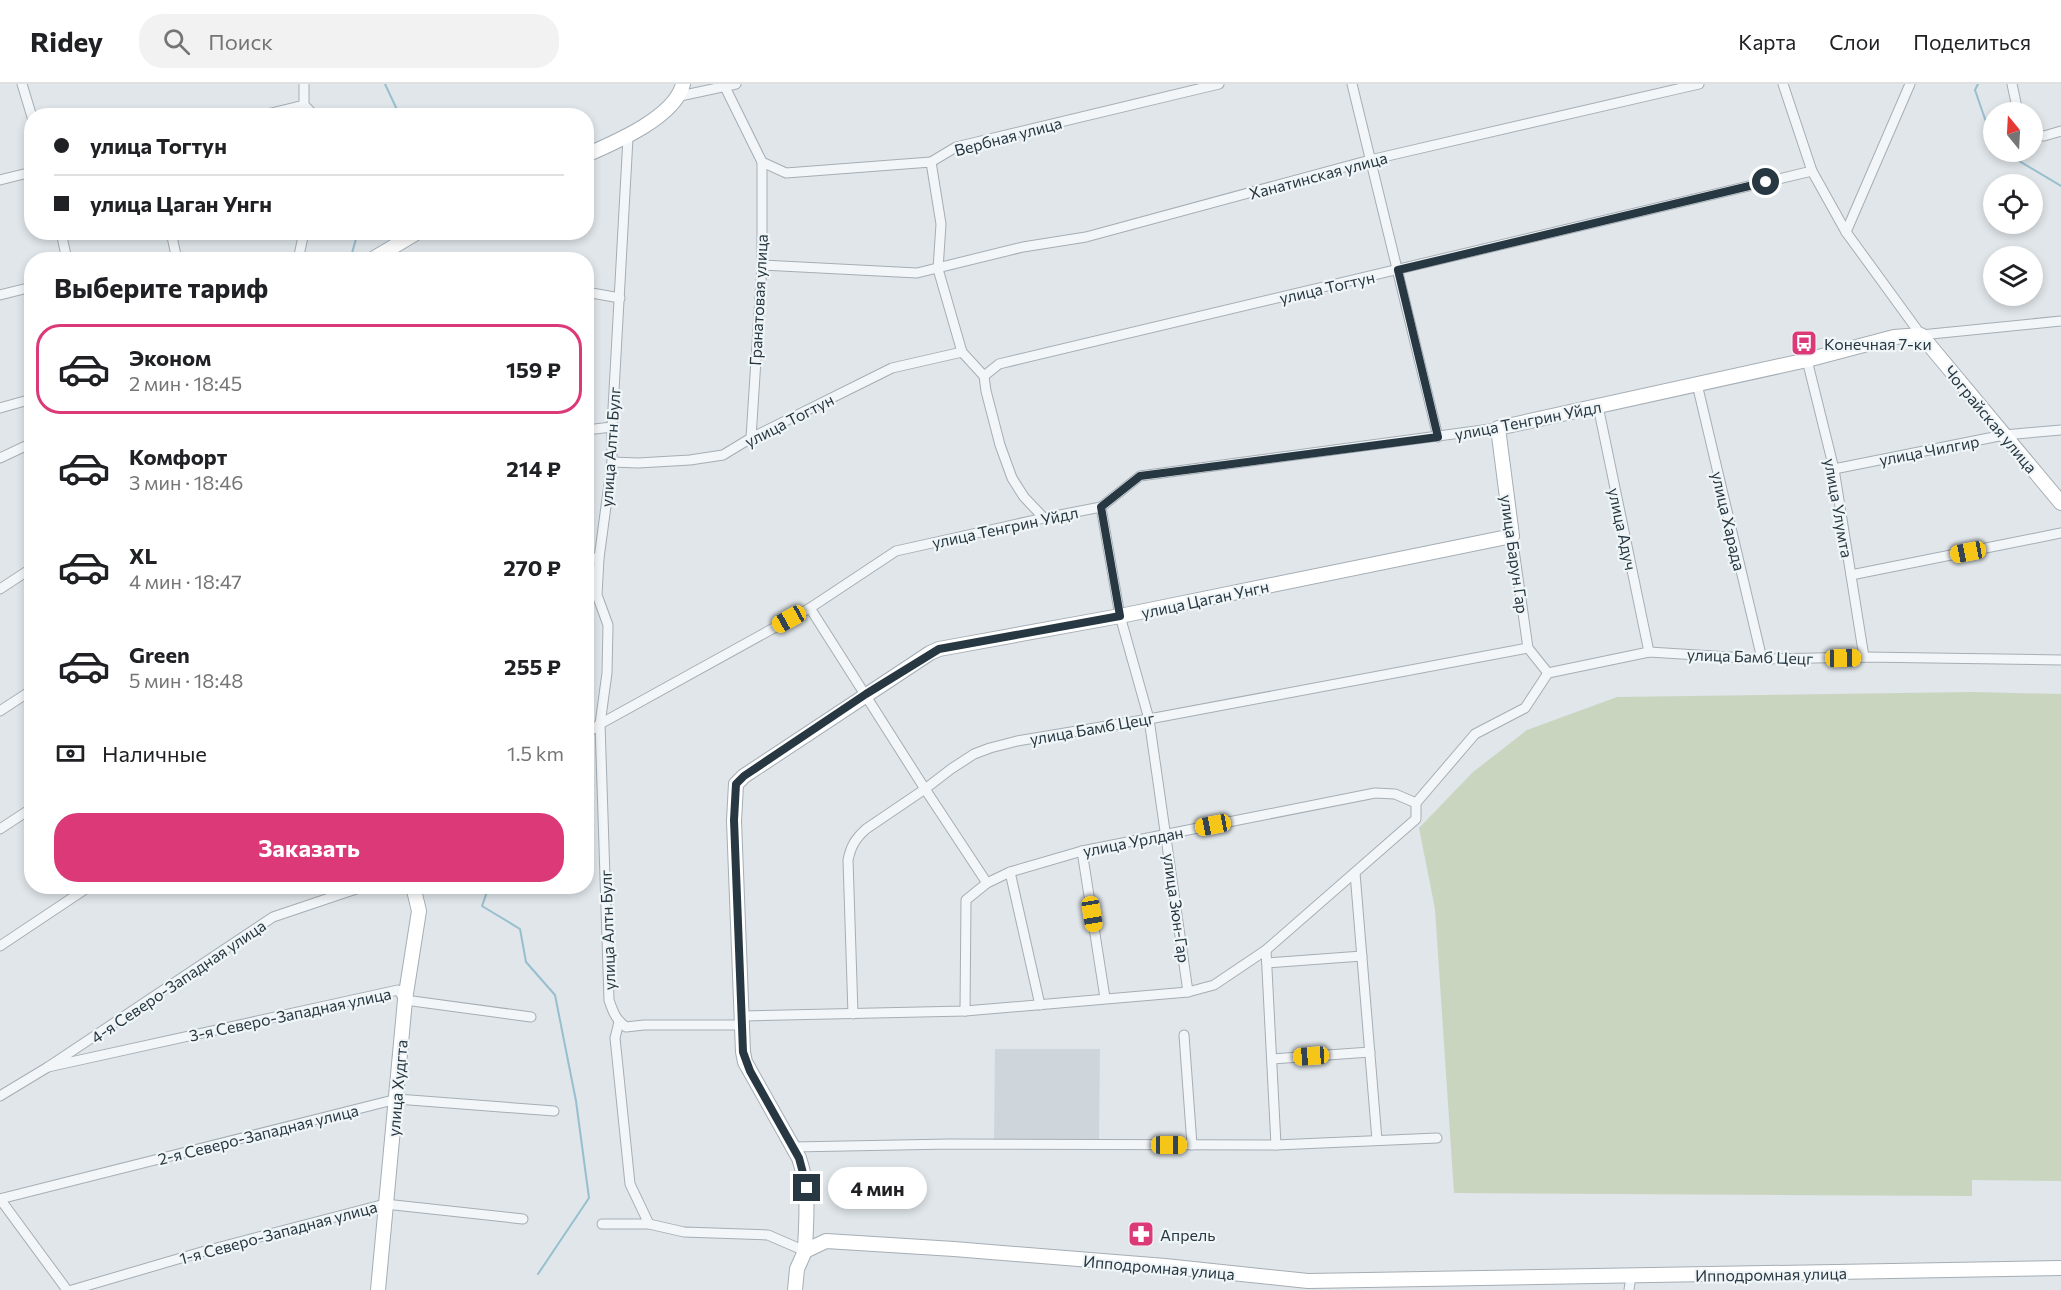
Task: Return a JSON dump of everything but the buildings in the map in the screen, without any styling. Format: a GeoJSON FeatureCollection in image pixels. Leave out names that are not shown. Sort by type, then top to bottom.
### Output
{"type":"FeatureCollection","features":[{"type":"Feature","properties":{"kind":"street"},"geometry":{"type":"LineString","coordinates":[[22,84],[29,108]]}},
{"type":"Feature","properties":{"kind":"street"},"geometry":{"type":"LineString","coordinates":[[304,84],[304,105],[307,108]]}},
{"type":"Feature","properties":{"kind":"street"},"geometry":{"type":"LineString","coordinates":[[594,152],[628,138],[662,113],[682,90],[736,84]]}},
{"type":"Feature","properties":{"kind":"street","name":"Вербная улица"},"geometry":{"type":"LineString","coordinates":[[762,162],[786,173],[931,162],[956,147],[1219,84]]}},
{"type":"Feature","properties":{"kind":"street"},"geometry":{"type":"LineString","coordinates":[[1352,84],[1438,437]]}},
{"type":"Feature","properties":{"kind":"street","name":"Ханатинская улица"},"geometry":{"type":"LineString","coordinates":[[762,265],[917,273],[939,269],[1023,247],[1086,237],[1370,160],[1699,84]]}},
{"type":"Feature","properties":{"kind":"street"},"geometry":{"type":"LineString","coordinates":[[1783,84],[1812,171],[1846,232],[1921,335]]}},
{"type":"Feature","properties":{"kind":"street"},"geometry":{"type":"LineString","coordinates":[[1846,232],[1910,84]]}},
{"type":"Feature","properties":{"kind":"street"},"geometry":{"type":"LineString","coordinates":[[2012,84],[2016,102]]}},
{"type":"Feature","properties":{"kind":"street"},"geometry":{"type":"LineString","coordinates":[[725,87],[762,162]]}},
{"type":"Feature","properties":{"kind":"street"},"geometry":{"type":"LineString","coordinates":[[292,108],[304,105]]}},
{"type":"Feature","properties":{"kind":"street"},"geometry":{"type":"LineString","coordinates":[[2043,136],[2061,131]]}},
{"type":"Feature","properties":{"kind":"street","name":"улица Алтн Булг"},"geometry":{"type":"LineString","coordinates":[[619,1022],[613,1014],[609,1000],[600,724],[607,673],[608,625],[597,595],[599,558],[612,462],[628,138]]}},
{"type":"Feature","properties":{"kind":"street","name":"Гранатовая улица"},"geometry":{"type":"LineString","coordinates":[[751,438],[762,265],[762,162]]}},
{"type":"Feature","properties":{"kind":"street"},"geometry":{"type":"LineString","coordinates":[[931,162],[941,224],[939,269],[962,352],[984,376],[1000,445],[1012,478],[1024,497],[1044,518]]}},
{"type":"Feature","properties":{"kind":"street","name":"улица Тогтун"},"geometry":{"type":"LineString","coordinates":[[984,376],[999,364],[1812,171]]}},
{"type":"Feature","properties":{"kind":"street"},"geometry":{"type":"LineString","coordinates":[[0,180],[24,174]]}},
{"type":"Feature","properties":{"kind":"street"},"geometry":{"type":"LineString","coordinates":[[384,252],[405,240]]}},
{"type":"Feature","properties":{"kind":"street"},"geometry":{"type":"LineString","coordinates":[[0,295],[24,289]]}},
{"type":"Feature","properties":{"kind":"street"},"geometry":{"type":"LineString","coordinates":[[594,293],[620,298]]}},
{"type":"Feature","properties":{"kind":"street","name":"улица Тенгрин Уйдл"},"geometry":{"type":"LineString","coordinates":[[594,728],[810,608],[896,551],[1101,507],[1140,476],[1498,428],[1807,360],[1894,337],[2061,321]]}},
{"type":"Feature","properties":{"kind":"street","name":"Чограйская улица"},"geometry":{"type":"LineString","coordinates":[[1921,335],[2061,503]]}},
{"type":"Feature","properties":{"kind":"street","name":"улица Тогтун"},"geometry":{"type":"LineString","coordinates":[[612,462],[638,464],[723,454],[892,368],[962,352]]}},
{"type":"Feature","properties":{"kind":"street","name":"улица Улумта"},"geometry":{"type":"LineString","coordinates":[[1807,360],[1834,469],[1864,657]]}},
{"type":"Feature","properties":{"kind":"street","name":"улица Харада"},"geometry":{"type":"LineString","coordinates":[[1697,384],[1762,659]]}},
{"type":"Feature","properties":{"kind":"street"},"geometry":{"type":"LineString","coordinates":[[0,408],[24,401]]}},
{"type":"Feature","properties":{"kind":"street","name":"улица Адуч"},"geometry":{"type":"LineString","coordinates":[[1598,406],[1649,652]]}},
{"type":"Feature","properties":{"kind":"street"},"geometry":{"type":"LineString","coordinates":[[594,429],[612,427]]}},
{"type":"Feature","properties":{"kind":"street","name":"улица Барун Гар"},"geometry":{"type":"LineString","coordinates":[[1498,428],[1528,648]]}},
{"type":"Feature","properties":{"kind":"street","name":"улица Чилгир"},"geometry":{"type":"LineString","coordinates":[[1834,469],[2004,435],[2061,430]]}},
{"type":"Feature","properties":{"kind":"street"},"geometry":{"type":"LineString","coordinates":[[0,458],[24,447]]}},
{"type":"Feature","properties":{"kind":"street","name":"улица Зюн-Гар"},"geometry":{"type":"LineString","coordinates":[[1101,507],[1120,616],[1149,719],[1188,992]]}},
{"type":"Feature","properties":{"kind":"street"},"geometry":{"type":"LineString","coordinates":[[1851,575],[2061,533]]}},
{"type":"Feature","properties":{"kind":"street","name":"улица Цаган Унгн"},"geometry":{"type":"LineString","coordinates":[[806,1251],[807,1188],[799,1158],[745,1062],[742,1042],[734,820],[736,784],[744,776],[866,694],[939,649],[1120,616],[1512,536]]}},
{"type":"Feature","properties":{"kind":"street"},"geometry":{"type":"LineString","coordinates":[[594,558],[599,558]]}},
{"type":"Feature","properties":{"kind":"street"},"geometry":{"type":"LineString","coordinates":[[0,589],[24,573]]}},
{"type":"Feature","properties":{"kind":"street"},"geometry":{"type":"LineString","coordinates":[[810,608],[987,883]]}},
{"type":"Feature","properties":{"kind":"street"},"geometry":{"type":"LineString","coordinates":[[649,1224],[630,1184],[615,1038],[619,1022],[626,1027],[853,1014],[965,1011],[1188,992],[1214,985],[1266,950],[1416,819],[1416,803],[1475,734],[1525,708],[1548,673],[1528,648]]}},
{"type":"Feature","properties":{"kind":"street","name":"улица Бамб Цецг"},"geometry":{"type":"LineString","coordinates":[[853,1014],[848,861],[851,846],[866,829],[966,759],[990,748],[1017,741],[1149,719],[1528,648]]}},
{"type":"Feature","properties":{"kind":"street","name":"улица Бамб Цецг"},"geometry":{"type":"LineString","coordinates":[[1548,673],[1649,652],[1762,659],[1864,657],[2061,660]]}},
{"type":"Feature","properties":{"kind":"street"},"geometry":{"type":"LineString","coordinates":[[0,711],[24,695]]}},
{"type":"Feature","properties":{"kind":"street","name":"улица Урлдан"},"geometry":{"type":"LineString","coordinates":[[965,1011],[966,900],[987,883],[1010,872],[1082,851],[1375,793],[1395,794],[1416,803]]}},
{"type":"Feature","properties":{"kind":"street"},"geometry":{"type":"LineString","coordinates":[[0,829],[24,813]]}},
{"type":"Feature","properties":{"kind":"street"},"geometry":{"type":"LineString","coordinates":[[1082,851],[1105,998]]}},
{"type":"Feature","properties":{"kind":"street"},"geometry":{"type":"LineString","coordinates":[[1010,872],[1040,1005]]}},
{"type":"Feature","properties":{"kind":"street"},"geometry":{"type":"LineString","coordinates":[[1355,873],[1377,1140]]}},
{"type":"Feature","properties":{"kind":"street"},"geometry":{"type":"LineString","coordinates":[[0,946],[78,894]]}},
{"type":"Feature","properties":{"kind":"street","name":"4-я Северо-Западная улица"},"geometry":{"type":"LineString","coordinates":[[0,1096],[48,1067],[273,917],[341,894]]}},
{"type":"Feature","properties":{"kind":"street","name":"улица Худгта"},"geometry":{"type":"LineString","coordinates":[[378,1290],[405,1000],[419,911],[415,894]]}},
{"type":"Feature","properties":{"kind":"street"},"geometry":{"type":"LineString","coordinates":[[1266,950],[1276,1145]]}},
{"type":"Feature","properties":{"kind":"street"},"geometry":{"type":"LineString","coordinates":[[1267,963],[1362,956]]}},
{"type":"Feature","properties":{"kind":"street","name":"3-я Северо-Западная улица"},"geometry":{"type":"LineString","coordinates":[[48,1067],[398,990],[405,1000],[531,1017]]}},
{"type":"Feature","properties":{"kind":"street"},"geometry":{"type":"LineString","coordinates":[[1184,1035],[1192,1145]]}},
{"type":"Feature","properties":{"kind":"street"},"geometry":{"type":"LineString","coordinates":[[1272,1059],[1370,1052]]}},
{"type":"Feature","properties":{"kind":"street","name":"2-я Северо-Западная улица"},"geometry":{"type":"LineString","coordinates":[[0,1199],[397,1099],[554,1111]]}},
{"type":"Feature","properties":{"kind":"street"},"geometry":{"type":"LineString","coordinates":[[792,1147],[950,1144],[1276,1145],[1437,1138]]}},
{"type":"Feature","properties":{"kind":"street"},"geometry":{"type":"LineString","coordinates":[[0,1199],[67,1290]]}},
{"type":"Feature","properties":{"kind":"street","name":"1-я Северо-Западная улица"},"geometry":{"type":"LineString","coordinates":[[72,1290],[205,1251],[385,1204],[523,1219]]}},
{"type":"Feature","properties":{"kind":"street"},"geometry":{"type":"LineString","coordinates":[[602,1224],[649,1224],[684,1232],[768,1235],[806,1251],[797,1269],[795,1290]]}},
{"type":"Feature","properties":{"kind":"street","name":"Ипподромная улица"},"geometry":{"type":"LineString","coordinates":[[806,1251],[826,1241],[954,1249],[1165,1266],[1308,1285],[1630,1283],[2061,1268]]}},
{"type":"Feature","properties":{"kind":"shaded area"},"geometry":{"type":"Polygon","coordinates":[[[995,1049],[1100,1049],[1099,1139],[994,1139],[995,1049]]]}},
{"type":"Feature","properties":{"kind":"green space"},"geometry":{"type":"Polygon","coordinates":[[[1972,692],[2061,694],[2061,1181],[1972,1180],[1972,1196],[1454,1193],[1435,909],[1419,828],[1473,772],[1527,730],[1617,697],[1972,692]]]}},
{"type":"Feature","properties":{"kind":"waterway"},"geometry":{"type":"LineString","coordinates":[[385,84],[396,108]]}},
{"type":"Feature","properties":{"kind":"waterway"},"geometry":{"type":"LineString","coordinates":[[1978,84],[1975,90],[1983,113]]}},
{"type":"Feature","properties":{"kind":"waterway"},"geometry":{"type":"LineString","coordinates":[[2021,162],[2061,186]]}},
{"type":"Feature","properties":{"kind":"waterway"},"geometry":{"type":"LineString","coordinates":[[352,252],[356,240]]}},
{"type":"Feature","properties":{"kind":"waterway"},"geometry":{"type":"LineString","coordinates":[[486,894],[482,906],[520,929],[526,962],[555,995],[576,1101],[589,1198],[538,1274]]}},
{"type":"Feature","properties":{"kind":"place","name":"Конечная 7-ки"},"geometry":{"type":"Point","coordinates":[1804,343]}},
{"type":"Feature","properties":{"kind":"place","name":"Апрель"},"geometry":{"type":"Point","coordinates":[1141,1234]}},
{"type":"Feature","properties":{"kind":"route"},"geometry":{"type":"LineString","coordinates":[[807,1188],[799,1158],[745,1062],[743,1052],[734,820],[736,784],[744,776],[866,694],[939,649],[1120,616],[1101,507],[1140,476],[1438,437],[1398,270],[1766,182]]}}]}
